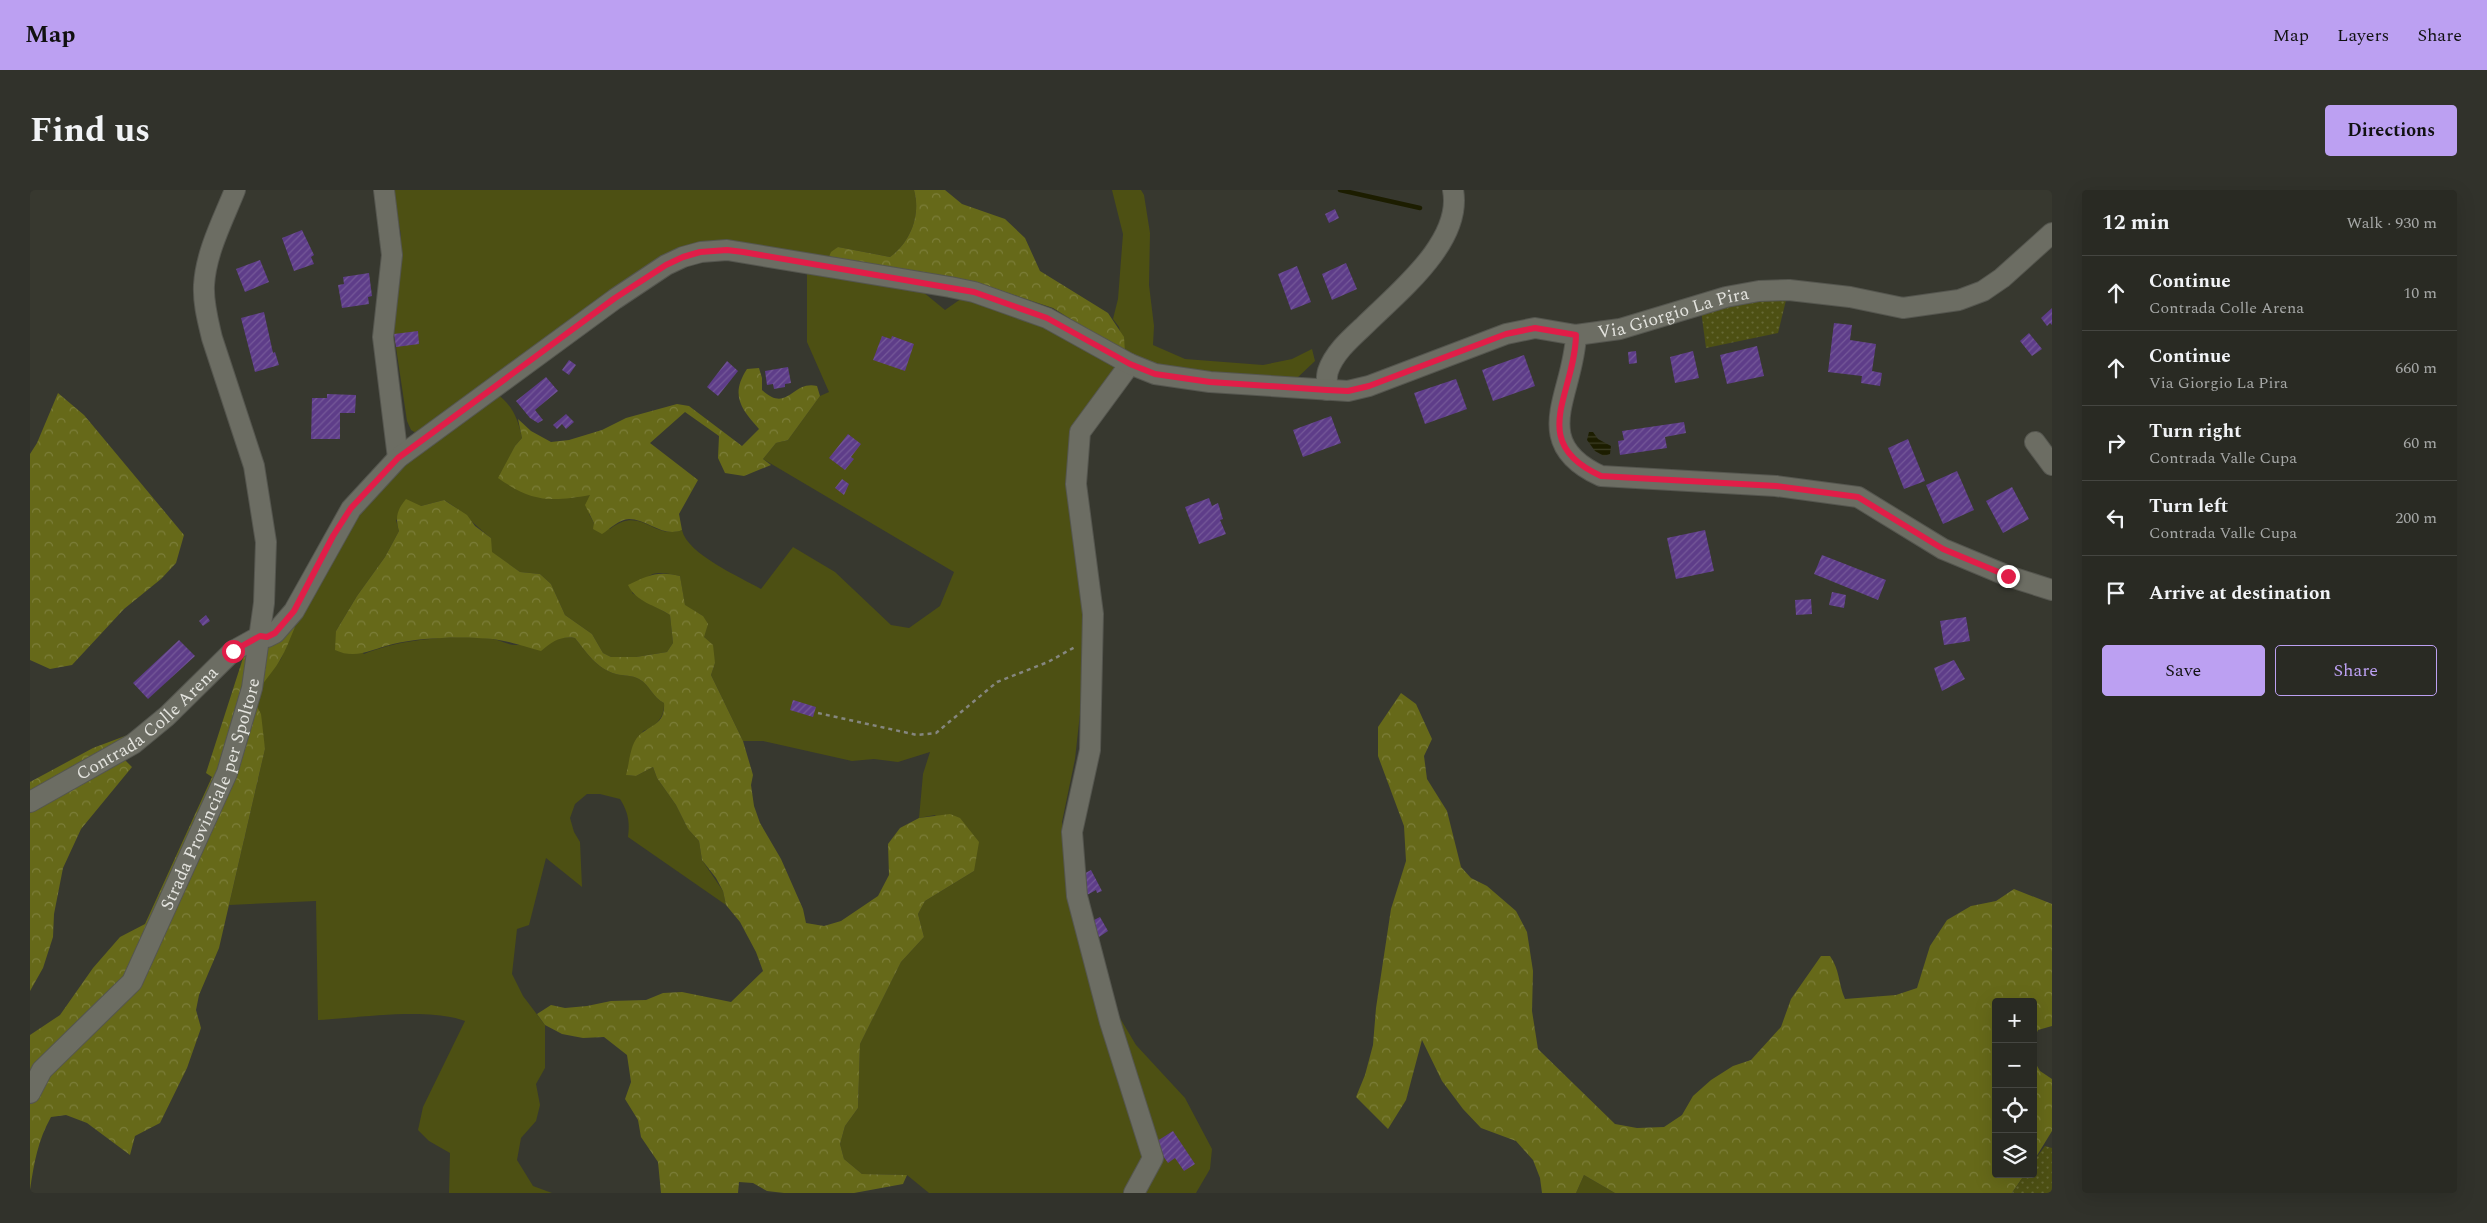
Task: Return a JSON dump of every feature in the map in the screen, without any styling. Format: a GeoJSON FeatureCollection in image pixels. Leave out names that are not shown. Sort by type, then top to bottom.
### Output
{"type":"FeatureCollection","features":[{"type":"Feature","properties":{"kind":"street","name":"Strada Provinciale per Spoltore"},"geometry":{"type":"LineString","coordinates":[[30,1093],[42,1070],[132,982],[227,773],[252,688],[260,636],[266,542],[254,466],[212,338],[207,318],[204,285],[212,246],[235,190]]}},
{"type":"Feature","properties":{"kind":"street"},"geometry":{"type":"LineString","coordinates":[[384,190],[392,254],[384,337],[398,458]]}},
{"type":"Feature","properties":{"kind":"street"},"geometry":{"type":"LineString","coordinates":[[1327,390],[1328,371],[1341,348],[1411,280],[1434,253],[1452,221],[1456,202],[1453,190]]}},
{"type":"Feature","properties":{"kind":"street","name":"Via Giorgio La Pira"},"geometry":{"type":"LineString","coordinates":[[260,636],[267,637],[275,633],[294,611],[333,536],[351,508],[398,458],[637,284],[683,257],[714,250],[743,252],[974,292],[1047,318],[1130,364],[1155,374],[1182,379],[1348,391],[1369,386],[1490,339],[1524,330],[1545,329],[1576,335],[1620,329],[1726,297],[1759,291],[1789,290],[1850,297],[1903,308],[1959,300],[1983,291],[2002,278],[2052,233]]}},
{"type":"Feature","properties":{"kind":"street"},"geometry":{"type":"LineString","coordinates":[[1576,335],[1576,349],[1559,418],[1559,435],[1567,453],[1581,467],[1601,476],[1776,486],[1858,497],[1943,549],[2008,576],[2052,590]]}},
{"type":"Feature","properties":{"kind":"street"},"geometry":{"type":"LineString","coordinates":[[1130,364],[1080,432],[1076,484],[1092,614],[1090,750],[1072,832],[1077,896],[1110,1022],[1153,1158],[1134,1193]]}},
{"type":"Feature","properties":{"kind":"street"},"geometry":{"type":"LineString","coordinates":[[2035,442],[2052,465]]}},
{"type":"Feature","properties":{"kind":"street","name":"Contrada Colle Arena"},"geometry":{"type":"LineString","coordinates":[[30,802],[132,744],[167,716],[233,651],[260,636]]}},
{"type":"Feature","properties":{"kind":"path"},"geometry":{"type":"LineString","coordinates":[[818,713],[917,735],[936,733],[997,682],[1048,662],[1072,649],[1092,634]]}},
{"type":"Feature","properties":{"kind":"shaded area"},"geometry":{"type":"Polygon","coordinates":[[[393,190],[914,190],[916,208],[909,236],[904,244],[890,257],[838,247],[828,259],[678,250],[641,269],[539,343],[426,431],[416,433],[411,430],[407,421],[394,334],[401,235],[393,190]]]}},
{"type":"Feature","properties":{"kind":"shaded area"},"geometry":{"type":"Polygon","coordinates":[[[1112,190],[1141,190],[1144,195],[1150,233],[1149,285],[1154,326],[1153,345],[1185,359],[1263,365],[1292,359],[1312,349],[1315,361],[1296,379],[1176,370],[1125,353],[1119,327],[1113,319],[1118,299],[1123,234],[1112,190]]]}},
{"type":"Feature","properties":{"kind":"shaded area"},"geometry":{"type":"Polygon","coordinates":[[[807,273],[917,287],[945,310],[965,296],[1009,307],[1120,366],[1077,426],[1087,650],[1075,759],[1062,822],[1072,912],[1114,1008],[1136,1045],[1185,1098],[1212,1149],[1210,1169],[1196,1193],[929,1193],[907,1175],[862,1174],[844,1159],[840,1144],[845,1126],[858,1108],[860,1044],[901,962],[924,937],[918,914],[925,901],[974,871],[935,815],[919,818],[923,774],[930,752],[898,762],[874,759],[852,761],[763,741],[743,741],[711,675],[715,663],[704,637],[703,616],[685,606],[680,576],[663,573],[652,574],[632,593],[670,615],[673,643],[667,652],[636,657],[611,657],[603,653],[592,634],[565,615],[551,584],[540,574],[520,572],[491,552],[491,538],[457,508],[444,500],[421,506],[396,520],[399,531],[385,557],[357,596],[336,631],[364,654],[410,641],[428,639],[479,638],[523,645],[568,637],[575,638],[598,664],[609,672],[631,676],[643,682],[664,703],[664,708],[659,721],[643,731],[632,753],[627,775],[636,776],[653,767],[657,778],[676,805],[688,829],[699,841],[702,860],[723,891],[726,905],[628,837],[628,817],[620,799],[600,794],[587,794],[575,804],[570,818],[574,832],[580,842],[582,887],[546,858],[529,925],[517,929],[512,974],[523,996],[545,1025],[545,1068],[536,1084],[540,1105],[536,1121],[521,1138],[517,1160],[533,1186],[552,1193],[449,1193],[450,1153],[429,1141],[418,1130],[423,1107],[465,1021],[450,1017],[413,1014],[318,1020],[316,901],[229,905],[265,749],[254,701],[257,690],[281,659],[306,597],[355,513],[388,477],[497,394],[514,413],[522,438],[515,446],[501,476],[591,495],[589,514],[594,523],[610,529],[621,522],[630,520],[639,521],[663,531],[682,530],[686,539],[704,556],[761,589],[793,547],[835,572],[891,625],[909,628],[940,606],[954,572],[763,459],[776,443],[788,440],[820,396],[829,392],[807,342],[807,273]]]}},
{"type":"Feature","properties":{"kind":"shaded area"},"geometry":{"type":"Polygon","coordinates":[[[1787,296],[1778,333],[1706,348],[1701,310],[1787,296]]]}},
{"type":"Feature","properties":{"kind":"shaded area"},"geometry":{"type":"Polygon","coordinates":[[[1589,432],[1593,432],[1598,439],[1611,446],[1610,454],[1604,456],[1595,451],[1587,440],[1589,432]]]}},
{"type":"Feature","properties":{"kind":"shaded area"},"geometry":{"type":"Polygon","coordinates":[[[2045,1146],[2052,1148],[2052,1193],[2012,1193],[2022,1178],[2037,1178],[2037,1157],[2045,1146]]]}},
{"type":"Feature","properties":{"kind":"shaded area"},"geometry":{"type":"Polygon","coordinates":[[[1584,1175],[1615,1193],[1576,1193],[1584,1175]]]}},
{"type":"Feature","properties":{"kind":"green space"},"geometry":{"type":"Polygon","coordinates":[[[914,190],[945,190],[962,204],[1005,219],[1025,238],[1040,271],[1108,313],[1124,337],[1125,353],[1053,308],[990,287],[828,259],[831,252],[838,247],[890,257],[904,244],[909,236],[915,218],[916,199],[914,190]]]}},
{"type":"Feature","properties":{"kind":"green space"},"geometry":{"type":"Polygon","coordinates":[[[759,368],[762,378],[762,390],[771,396],[778,399],[784,398],[809,385],[817,386],[820,396],[788,440],[776,443],[763,459],[771,465],[744,476],[725,473],[718,458],[719,436],[685,412],[650,443],[698,480],[679,514],[682,530],[668,532],[636,520],[625,519],[602,534],[593,529],[594,523],[585,505],[590,495],[564,499],[542,498],[521,492],[498,478],[515,446],[522,438],[518,419],[531,431],[551,442],[569,440],[602,430],[626,418],[677,404],[689,406],[742,446],[759,429],[743,408],[740,401],[739,387],[747,369],[759,368]]]}},
{"type":"Feature","properties":{"kind":"green space"},"geometry":{"type":"Polygon","coordinates":[[[58,393],[84,415],[184,535],[176,563],[161,579],[124,609],[72,665],[50,669],[30,660],[30,454],[37,443],[58,393]]]}},
{"type":"Feature","properties":{"kind":"green space"},"geometry":{"type":"Polygon","coordinates":[[[406,499],[421,506],[444,500],[467,515],[475,526],[491,538],[492,552],[520,572],[540,574],[551,584],[565,615],[592,634],[603,653],[611,657],[636,657],[667,652],[673,643],[670,615],[641,599],[631,591],[628,585],[653,575],[680,576],[685,605],[703,616],[708,624],[704,637],[713,645],[715,663],[711,675],[743,741],[753,775],[751,785],[754,806],[760,823],[781,859],[803,909],[806,923],[824,926],[841,921],[878,896],[889,875],[888,844],[900,828],[919,818],[950,814],[960,818],[979,842],[974,871],[925,901],[918,914],[924,937],[901,962],[860,1044],[858,1108],[845,1126],[840,1144],[844,1159],[862,1174],[907,1175],[903,1184],[854,1193],[784,1193],[767,1191],[753,1183],[739,1182],[738,1193],[661,1193],[658,1162],[641,1137],[638,1120],[625,1099],[631,1082],[627,1055],[604,1037],[583,1038],[562,1034],[545,1025],[537,1014],[551,1005],[565,1008],[611,1001],[646,1000],[663,993],[682,992],[731,1002],[763,971],[756,952],[740,922],[726,905],[723,891],[716,878],[702,860],[699,841],[688,829],[676,805],[657,778],[653,767],[636,776],[626,775],[633,744],[639,736],[658,722],[664,711],[664,703],[643,682],[631,676],[609,672],[592,659],[575,638],[557,640],[541,651],[499,640],[456,637],[404,642],[357,654],[343,653],[335,650],[336,631],[357,596],[385,557],[399,531],[398,514],[406,499]]]}},
{"type":"Feature","properties":{"kind":"green space"},"geometry":{"type":"Polygon","coordinates":[[[295,627],[282,656],[259,690],[254,701],[261,714],[265,749],[219,948],[199,995],[196,1010],[201,1028],[187,1068],[160,1123],[135,1136],[130,1155],[87,1123],[66,1115],[51,1117],[37,1152],[30,1190],[30,1035],[60,1015],[93,968],[120,937],[145,924],[212,777],[206,773],[244,655],[273,642],[295,627]]]}},
{"type":"Feature","properties":{"kind":"green space"},"geometry":{"type":"Polygon","coordinates":[[[1401,693],[1416,704],[1432,739],[1424,756],[1427,779],[1447,811],[1461,867],[1471,878],[1487,886],[1516,911],[1527,932],[1533,971],[1532,1011],[1538,1049],[1615,1124],[1637,1128],[1664,1127],[1682,1115],[1693,1096],[1711,1080],[1733,1066],[1751,1060],[1781,1027],[1791,999],[1821,956],[1830,956],[1833,961],[1845,999],[1896,995],[1917,988],[1930,946],[1947,920],[1971,906],[1996,901],[2014,889],[2052,904],[2052,1026],[2038,1030],[2037,1032],[2037,998],[1992,998],[1992,1178],[2022,1178],[2012,1193],[1615,1193],[1584,1175],[1576,1193],[1542,1193],[1540,1178],[1533,1160],[1516,1141],[1481,1128],[1463,1109],[1442,1081],[1422,1040],[1406,1100],[1388,1129],[1356,1097],[1365,1075],[1373,1045],[1376,1008],[1391,909],[1406,861],[1404,826],[1378,756],[1378,727],[1401,693]]]}},
{"type":"Feature","properties":{"kind":"green space"},"geometry":{"type":"Polygon","coordinates":[[[133,733],[122,757],[132,767],[81,829],[63,868],[54,914],[53,937],[43,968],[30,991],[30,782],[93,748],[133,733]]]}},
{"type":"Feature","properties":{"kind":"green space"},"geometry":{"type":"Polygon","coordinates":[[[2037,1066],[2040,1071],[2052,1079],[2052,1131],[2037,1155],[2037,1066]]]}},
{"type":"Feature","properties":{"kind":"building"},"geometry":{"type":"Polygon","coordinates":[[[1335,209],[1339,218],[1329,223],[1325,214],[1335,209]]]}},
{"type":"Feature","properties":{"kind":"building"},"geometry":{"type":"Polygon","coordinates":[[[302,230],[314,255],[311,257],[314,264],[294,271],[282,238],[302,230]]]}},
{"type":"Feature","properties":{"kind":"building"},"geometry":{"type":"Polygon","coordinates":[[[260,260],[269,282],[245,292],[236,269],[260,260]]]}},
{"type":"Feature","properties":{"kind":"building"},"geometry":{"type":"Polygon","coordinates":[[[1346,263],[1357,289],[1332,300],[1322,274],[1346,263]]]}},
{"type":"Feature","properties":{"kind":"building"},"geometry":{"type":"Polygon","coordinates":[[[1297,266],[1311,302],[1291,310],[1278,274],[1297,266]]]}},
{"type":"Feature","properties":{"kind":"building"},"geometry":{"type":"Polygon","coordinates":[[[369,273],[372,296],[368,297],[369,304],[342,308],[338,285],[344,284],[343,277],[369,273]]]}},
{"type":"Feature","properties":{"kind":"building"},"geometry":{"type":"Polygon","coordinates":[[[2052,308],[2052,325],[2050,323],[2047,326],[2041,318],[2052,308]]]}},
{"type":"Feature","properties":{"kind":"building"},"geometry":{"type":"Polygon","coordinates":[[[264,312],[273,353],[275,352],[279,365],[255,372],[241,318],[264,312]]]}},
{"type":"Feature","properties":{"kind":"building"},"geometry":{"type":"Polygon","coordinates":[[[1834,323],[1852,325],[1850,340],[1876,344],[1872,371],[1882,373],[1880,386],[1861,383],[1862,376],[1828,372],[1834,323]]]}},
{"type":"Feature","properties":{"kind":"building"},"geometry":{"type":"Polygon","coordinates":[[[418,331],[419,344],[396,347],[394,334],[418,331]]]}},
{"type":"Feature","properties":{"kind":"building"},"geometry":{"type":"Polygon","coordinates":[[[2029,333],[2042,349],[2032,356],[2020,341],[2029,333]]]}},
{"type":"Feature","properties":{"kind":"building"},"geometry":{"type":"Polygon","coordinates":[[[882,336],[891,339],[892,336],[914,344],[905,371],[873,360],[882,336]]]}},
{"type":"Feature","properties":{"kind":"building"},"geometry":{"type":"Polygon","coordinates":[[[1757,346],[1764,376],[1727,384],[1720,355],[1757,346]]]}},
{"type":"Feature","properties":{"kind":"building"},"geometry":{"type":"Polygon","coordinates":[[[1636,351],[1637,363],[1629,364],[1628,352],[1636,351]]]}},
{"type":"Feature","properties":{"kind":"building"},"geometry":{"type":"Polygon","coordinates":[[[1693,351],[1699,378],[1675,383],[1670,357],[1693,351]]]}},
{"type":"Feature","properties":{"kind":"building"},"geometry":{"type":"Polygon","coordinates":[[[1524,355],[1535,386],[1493,401],[1482,370],[1524,355]]]}},
{"type":"Feature","properties":{"kind":"building"},"geometry":{"type":"Polygon","coordinates":[[[569,360],[576,365],[569,375],[562,370],[569,360]]]}},
{"type":"Feature","properties":{"kind":"building"},"geometry":{"type":"Polygon","coordinates":[[[727,361],[738,371],[718,396],[707,387],[727,361]]]}},
{"type":"Feature","properties":{"kind":"building"},"geometry":{"type":"Polygon","coordinates":[[[788,367],[791,383],[785,384],[785,387],[774,389],[773,384],[767,385],[765,371],[788,367]]]}},
{"type":"Feature","properties":{"kind":"building"},"geometry":{"type":"Polygon","coordinates":[[[546,377],[558,391],[535,410],[543,420],[538,423],[530,418],[516,401],[546,377]]]}},
{"type":"Feature","properties":{"kind":"building"},"geometry":{"type":"Polygon","coordinates":[[[1456,379],[1467,409],[1425,424],[1414,393],[1456,379]]]}},
{"type":"Feature","properties":{"kind":"building"},"geometry":{"type":"Polygon","coordinates":[[[327,394],[356,395],[355,413],[340,413],[340,439],[311,439],[312,398],[327,398],[327,394]]]}},
{"type":"Feature","properties":{"kind":"building"},"geometry":{"type":"Polygon","coordinates":[[[566,414],[574,422],[566,429],[562,424],[557,429],[553,425],[566,414]]]}},
{"type":"Feature","properties":{"kind":"building"},"geometry":{"type":"Polygon","coordinates":[[[1331,416],[1341,443],[1303,457],[1293,430],[1331,416]]]}},
{"type":"Feature","properties":{"kind":"building"},"geometry":{"type":"Polygon","coordinates":[[[1684,422],[1686,433],[1665,437],[1667,448],[1620,455],[1618,441],[1624,440],[1622,431],[1684,422]]]}},
{"type":"Feature","properties":{"kind":"building"},"geometry":{"type":"Polygon","coordinates":[[[848,434],[861,444],[851,457],[854,459],[845,470],[829,458],[848,434]]]}},
{"type":"Feature","properties":{"kind":"building"},"geometry":{"type":"Polygon","coordinates":[[[1908,439],[1925,481],[1904,489],[1888,448],[1908,439]]]}},
{"type":"Feature","properties":{"kind":"building"},"geometry":{"type":"Polygon","coordinates":[[[1957,471],[1974,510],[1943,524],[1926,485],[1957,471]]]}},
{"type":"Feature","properties":{"kind":"building"},"geometry":{"type":"Polygon","coordinates":[[[842,479],[849,484],[844,495],[835,488],[842,479]]]}},
{"type":"Feature","properties":{"kind":"building"},"geometry":{"type":"Polygon","coordinates":[[[2012,487],[2029,519],[2003,533],[1986,501],[2012,487]]]}},
{"type":"Feature","properties":{"kind":"building"},"geometry":{"type":"Polygon","coordinates":[[[1209,498],[1212,506],[1218,503],[1223,519],[1220,520],[1226,534],[1199,544],[1185,507],[1209,498]]]}},
{"type":"Feature","properties":{"kind":"building"},"geometry":{"type":"Polygon","coordinates":[[[1705,530],[1714,571],[1676,579],[1667,538],[1705,530]]]}},
{"type":"Feature","properties":{"kind":"building"},"geometry":{"type":"Polygon","coordinates":[[[1822,555],[1886,580],[1878,600],[1814,574],[1822,555]]]}},
{"type":"Feature","properties":{"kind":"building"},"geometry":{"type":"Polygon","coordinates":[[[1832,592],[1846,595],[1844,608],[1829,605],[1832,592]]]}},
{"type":"Feature","properties":{"kind":"building"},"geometry":{"type":"Polygon","coordinates":[[[1811,599],[1812,614],[1796,615],[1795,600],[1811,599]]]}},
{"type":"Feature","properties":{"kind":"building"},"geometry":{"type":"Polygon","coordinates":[[[206,615],[210,621],[203,626],[199,621],[206,615]]]}},
{"type":"Feature","properties":{"kind":"building"},"geometry":{"type":"Polygon","coordinates":[[[1966,617],[1970,641],[1944,645],[1940,621],[1966,617]]]}},
{"type":"Feature","properties":{"kind":"building"},"geometry":{"type":"Polygon","coordinates":[[[179,640],[195,656],[148,699],[133,683],[179,640]]]}},
{"type":"Feature","properties":{"kind":"building"},"geometry":{"type":"Polygon","coordinates":[[[1954,660],[1965,679],[1942,691],[1934,668],[1954,660]]]}},
{"type":"Feature","properties":{"kind":"building"},"geometry":{"type":"Polygon","coordinates":[[[793,700],[816,707],[813,717],[790,710],[793,700]]]}},
{"type":"Feature","properties":{"kind":"building"},"geometry":{"type":"Polygon","coordinates":[[[1091,870],[1102,891],[1097,893],[1096,890],[1087,895],[1078,877],[1091,870]]]}},
{"type":"Feature","properties":{"kind":"building"},"geometry":{"type":"Polygon","coordinates":[[[1100,917],[1108,931],[1099,937],[1090,922],[1100,917]]]}},
{"type":"Feature","properties":{"kind":"building"},"geometry":{"type":"Polygon","coordinates":[[[1173,1131],[1195,1164],[1184,1171],[1175,1158],[1168,1163],[1154,1143],[1173,1131]]]}},
{"type":"Feature","properties":{"kind":"waterway"},"geometry":{"type":"LineString","coordinates":[[1340,190],[1420,208]]}},
{"type":"Feature","properties":{"kind":"route"},"geometry":{"type":"LineString","coordinates":[[233,651],[260,636],[267,637],[275,633],[294,611],[333,536],[351,508],[398,458],[615,298],[666,265],[683,257],[714,250],[743,252],[974,292],[1047,318],[1072,330],[1130,364],[1155,374],[1182,379],[1282,388],[1348,391],[1369,386],[1506,334],[1535,328],[1576,335],[1576,349],[1559,418],[1559,435],[1567,453],[1581,467],[1601,476],[1776,486],[1858,497],[1943,549],[2008,576]]}}]}
